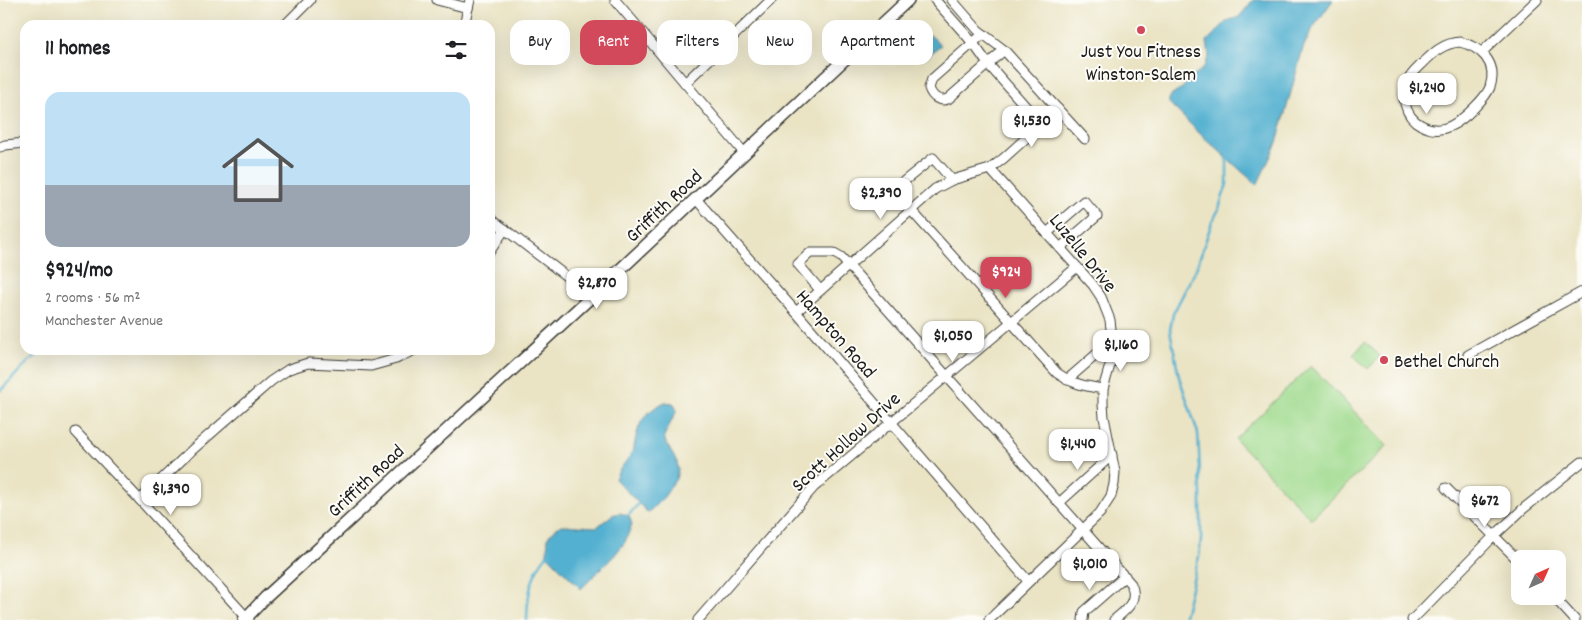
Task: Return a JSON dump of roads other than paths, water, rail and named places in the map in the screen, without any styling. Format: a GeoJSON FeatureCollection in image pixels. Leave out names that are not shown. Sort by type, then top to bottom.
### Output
{"type":"FeatureCollection","features":[{"type":"Feature","properties":{"kind":"street"},"geometry":{"type":"LineString","coordinates":[[290,20],[310,0]]}},
{"type":"Feature","properties":{"kind":"street"},"geometry":{"type":"LineString","coordinates":[[437,0],[469,4],[465,20]]}},
{"type":"Feature","properties":{"kind":"street"},"geometry":{"type":"LineString","coordinates":[[615,0],[745,154]]}},
{"type":"Feature","properties":{"kind":"street"},"geometry":{"type":"LineString","coordinates":[[685,82],[771,0]]}},
{"type":"Feature","properties":{"kind":"street","name":"Griffith Road"},"geometry":{"type":"LineString","coordinates":[[247,619],[265,598],[745,154],[908,0]]}},
{"type":"Feature","properties":{"kind":"street"},"geometry":{"type":"LineString","coordinates":[[935,0],[1041,124]]}},
{"type":"Feature","properties":{"kind":"street"},"geometry":{"type":"LineString","coordinates":[[952,0],[983,34],[1004,50],[1085,139]]}},
{"type":"Feature","properties":{"kind":"street"},"geometry":{"type":"LineString","coordinates":[[1482,52],[1537,0]]}},
{"type":"Feature","properties":{"kind":"street"},"geometry":{"type":"LineString","coordinates":[[983,34],[932,79],[930,92],[938,100],[948,99],[1004,50]]}},
{"type":"Feature","properties":{"kind":"street"},"geometry":{"type":"LineString","coordinates":[[1452,43],[1468,44],[1482,52],[1488,62],[1492,77],[1490,88],[1477,106],[1458,123],[1445,129],[1434,130],[1414,121],[1405,105],[1404,98],[1406,84],[1412,74],[1439,48],[1452,43]]}},
{"type":"Feature","properties":{"kind":"street"},"geometry":{"type":"LineString","coordinates":[[796,312],[936,189],[952,180],[990,169],[1058,109]]}},
{"type":"Feature","properties":{"kind":"street"},"geometry":{"type":"LineString","coordinates":[[0,147],[20,144]]}},
{"type":"Feature","properties":{"kind":"street"},"geometry":{"type":"LineString","coordinates":[[952,180],[933,158],[893,190],[1050,366],[1067,380],[1078,385],[1103,389]]}},
{"type":"Feature","properties":{"kind":"street","name":"Luzelle Drive"},"geometry":{"type":"LineString","coordinates":[[989,620],[1100,513],[1111,496],[1115,472],[1104,417],[1103,389],[1111,362],[1113,340],[1110,320],[1101,297],[1093,285],[990,169]]}},
{"type":"Feature","properties":{"kind":"street","name":"Hampton Road"},"geometry":{"type":"LineString","coordinates":[[696,199],[1028,581]]}},
{"type":"Feature","properties":{"kind":"street"},"geometry":{"type":"LineString","coordinates":[[1047,233],[1084,201],[1097,216],[1060,248]]}},
{"type":"Feature","properties":{"kind":"street"},"geometry":{"type":"LineString","coordinates":[[495,222],[592,296]]}},
{"type":"Feature","properties":{"kind":"street"},"geometry":{"type":"LineString","coordinates":[[495,244],[505,229]]}},
{"type":"Feature","properties":{"kind":"street"},"geometry":{"type":"LineString","coordinates":[[820,290],[798,264],[810,253],[834,253],[841,257],[1082,530],[1125,576],[1134,589],[1133,601],[1114,620]]}},
{"type":"Feature","properties":{"kind":"street","name":"Scott Hollow Drive"},"geometry":{"type":"LineString","coordinates":[[698,620],[814,487],[1077,267]]}},
{"type":"Feature","properties":{"kind":"street"},"geometry":{"type":"LineString","coordinates":[[1468,355],[1582,292]]}},
{"type":"Feature","properties":{"kind":"street"},"geometry":{"type":"LineString","coordinates":[[1067,380],[1113,340]]}},
{"type":"Feature","properties":{"kind":"street"},"geometry":{"type":"LineString","coordinates":[[140,500],[192,450],[271,380],[289,369],[308,363],[371,366],[404,355]]}},
{"type":"Feature","properties":{"kind":"street"},"geometry":{"type":"LineString","coordinates":[[76,432],[247,619]]}},
{"type":"Feature","properties":{"kind":"street"},"geometry":{"type":"LineString","coordinates":[[1059,503],[1112,455]]}},
{"type":"Feature","properties":{"kind":"street"},"geometry":{"type":"LineString","coordinates":[[1412,620],[1523,509],[1582,462]]}},
{"type":"Feature","properties":{"kind":"street"},"geometry":{"type":"LineString","coordinates":[[1446,488],[1511,553]]}},
{"type":"Feature","properties":{"kind":"street"},"geometry":{"type":"LineString","coordinates":[[1083,620],[1084,612],[1125,576]]}},
{"type":"Feature","properties":{"kind":"street"},"geometry":{"type":"LineString","coordinates":[[1561,605],[1575,620]]}},
{"type":"Feature","properties":{"kind":"water"},"geometry":{"type":"Polygon","coordinates":[[[1253,0],[1333,0],[1313,28],[1303,48],[1277,143],[1257,185],[1169,103],[1172,94],[1182,88],[1204,67],[1209,56],[1207,41],[1227,21],[1239,17],[1253,0]]]}},
{"type":"Feature","properties":{"kind":"water"},"geometry":{"type":"Polygon","coordinates":[[[933,38],[941,45],[933,52],[933,38]]]}},
{"type":"Feature","properties":{"kind":"water"},"geometry":{"type":"Polygon","coordinates":[[[665,402],[673,403],[677,410],[664,436],[677,462],[678,470],[676,479],[664,497],[648,513],[615,479],[633,450],[636,435],[644,418],[665,402]]]}},
{"type":"Feature","properties":{"kind":"water"},"geometry":{"type":"Polygon","coordinates":[[[620,513],[629,516],[632,524],[625,542],[614,556],[581,589],[547,555],[548,537],[561,525],[597,527],[612,515],[620,513]]]}},
{"type":"Feature","properties":{"kind":"waterway"},"geometry":{"type":"LineString","coordinates":[[1183,620],[1199,556],[1201,492],[1198,433],[1179,377],[1170,330],[1173,314],[1196,269],[1212,222],[1218,211],[1227,184],[1228,156]]}},
{"type":"Feature","properties":{"kind":"waterway"},"geometry":{"type":"LineString","coordinates":[[0,391],[37,355]]}},
{"type":"Feature","properties":{"kind":"waterway"},"geometry":{"type":"LineString","coordinates":[[627,517],[640,502]]}},
{"type":"Feature","properties":{"kind":"waterway"},"geometry":{"type":"LineString","coordinates":[[527,620],[531,585],[537,569],[549,554]]}},
{"type":"Feature","properties":{"kind":"place","name":"Just You Fitness Winston-Salem"},"geometry":{"type":"Point","coordinates":[1141,30]}},
{"type":"Feature","properties":{"kind":"place","name":"Bethel Church"},"geometry":{"type":"Point","coordinates":[1384,360]}}]}
